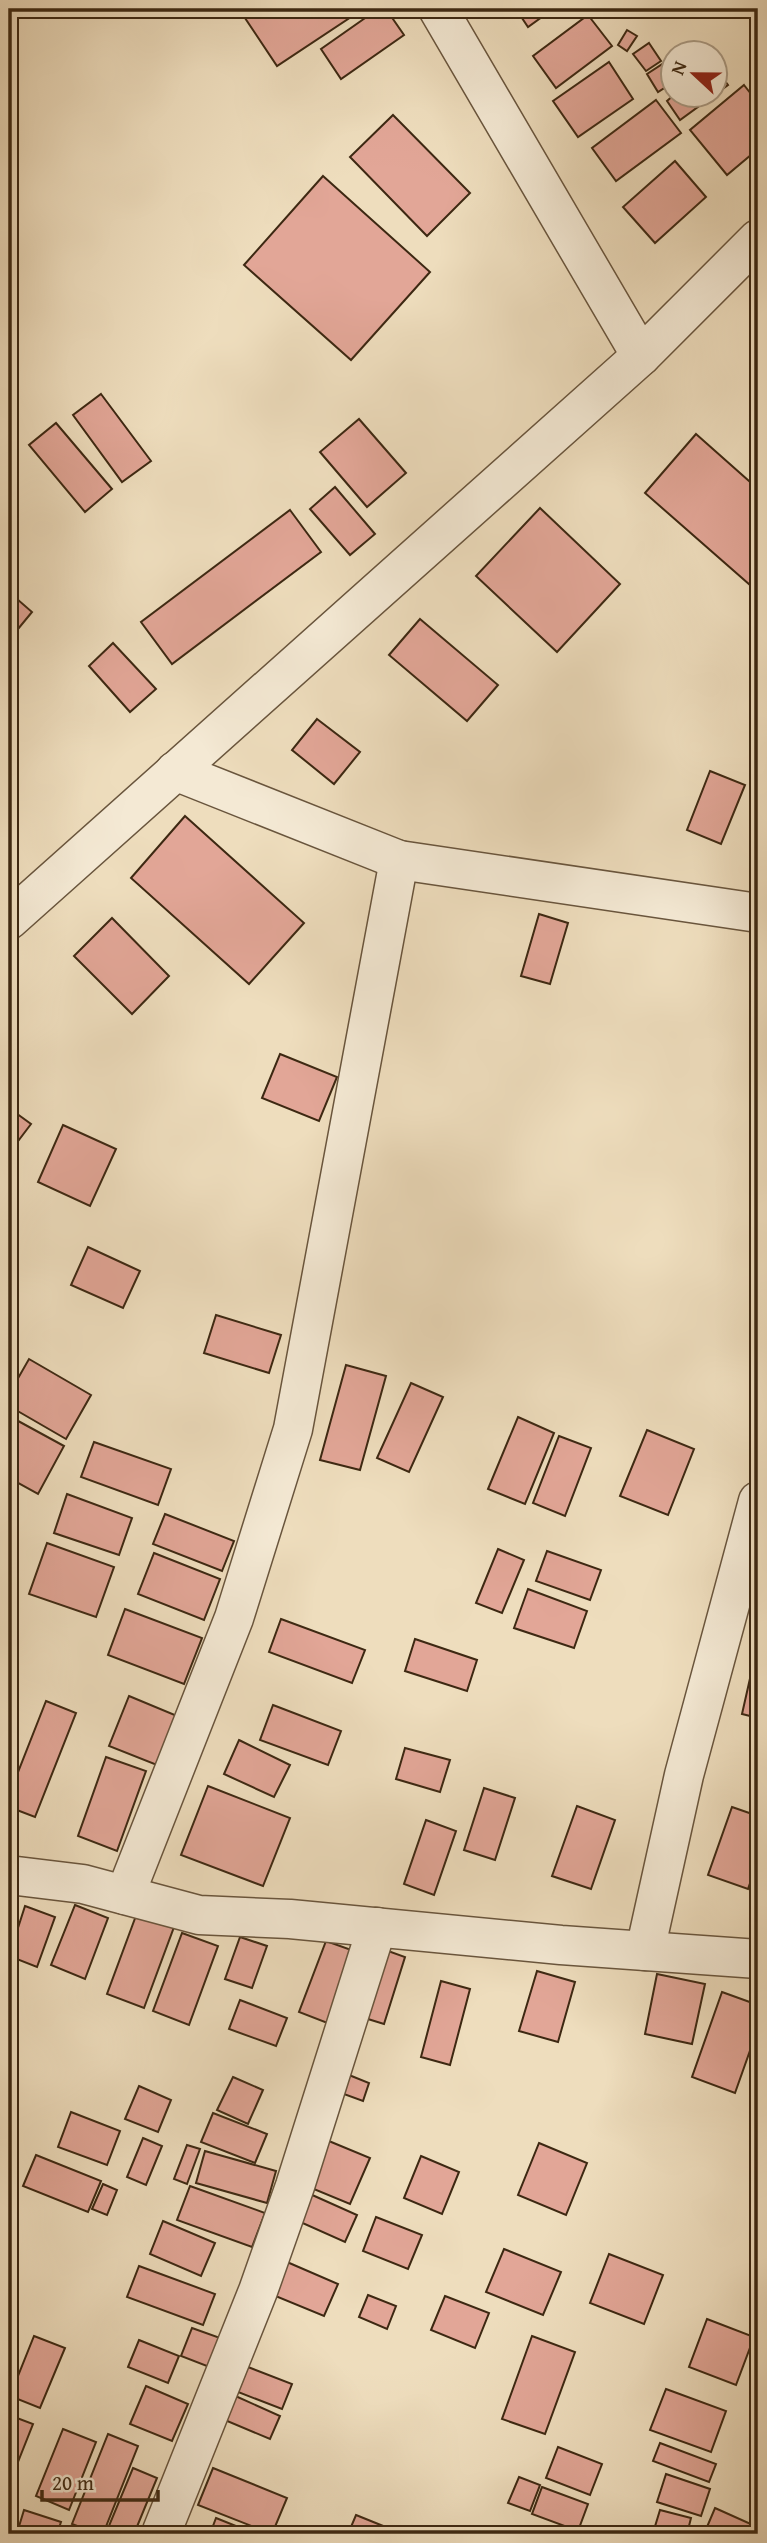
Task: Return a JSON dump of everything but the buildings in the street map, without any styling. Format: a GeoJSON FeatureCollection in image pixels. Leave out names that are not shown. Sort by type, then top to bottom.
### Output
{"type":"FeatureCollection","features":[{"type":"Feature","properties":{"kind":"street"},"geometry":{"type":"LineString","coordinates":[[438,9],[640,356]]}},
{"type":"Feature","properties":{"kind":"street"},"geometry":{"type":"LineString","coordinates":[[9,920],[640,356],[758,239]]}},
{"type":"Feature","properties":{"kind":"street"},"geometry":{"type":"LineString","coordinates":[[175,771],[399,860],[758,913]]}},
{"type":"Feature","properties":{"kind":"street"},"geometry":{"type":"LineString","coordinates":[[125,1895],[233,1618],[293,1429],[399,860]]}},
{"type":"Feature","properties":{"kind":"street"},"geometry":{"type":"LineString","coordinates":[[645,1951],[684,1775],[758,1501]]}},
{"type":"Feature","properties":{"kind":"street"},"geometry":{"type":"LineString","coordinates":[[9,1875],[83,1884],[200,1915],[758,1959]]}},
{"type":"Feature","properties":{"kind":"street"},"geometry":{"type":"LineString","coordinates":[[162,2531],[258,2291],[295,2186],[377,1927]]}}]}
